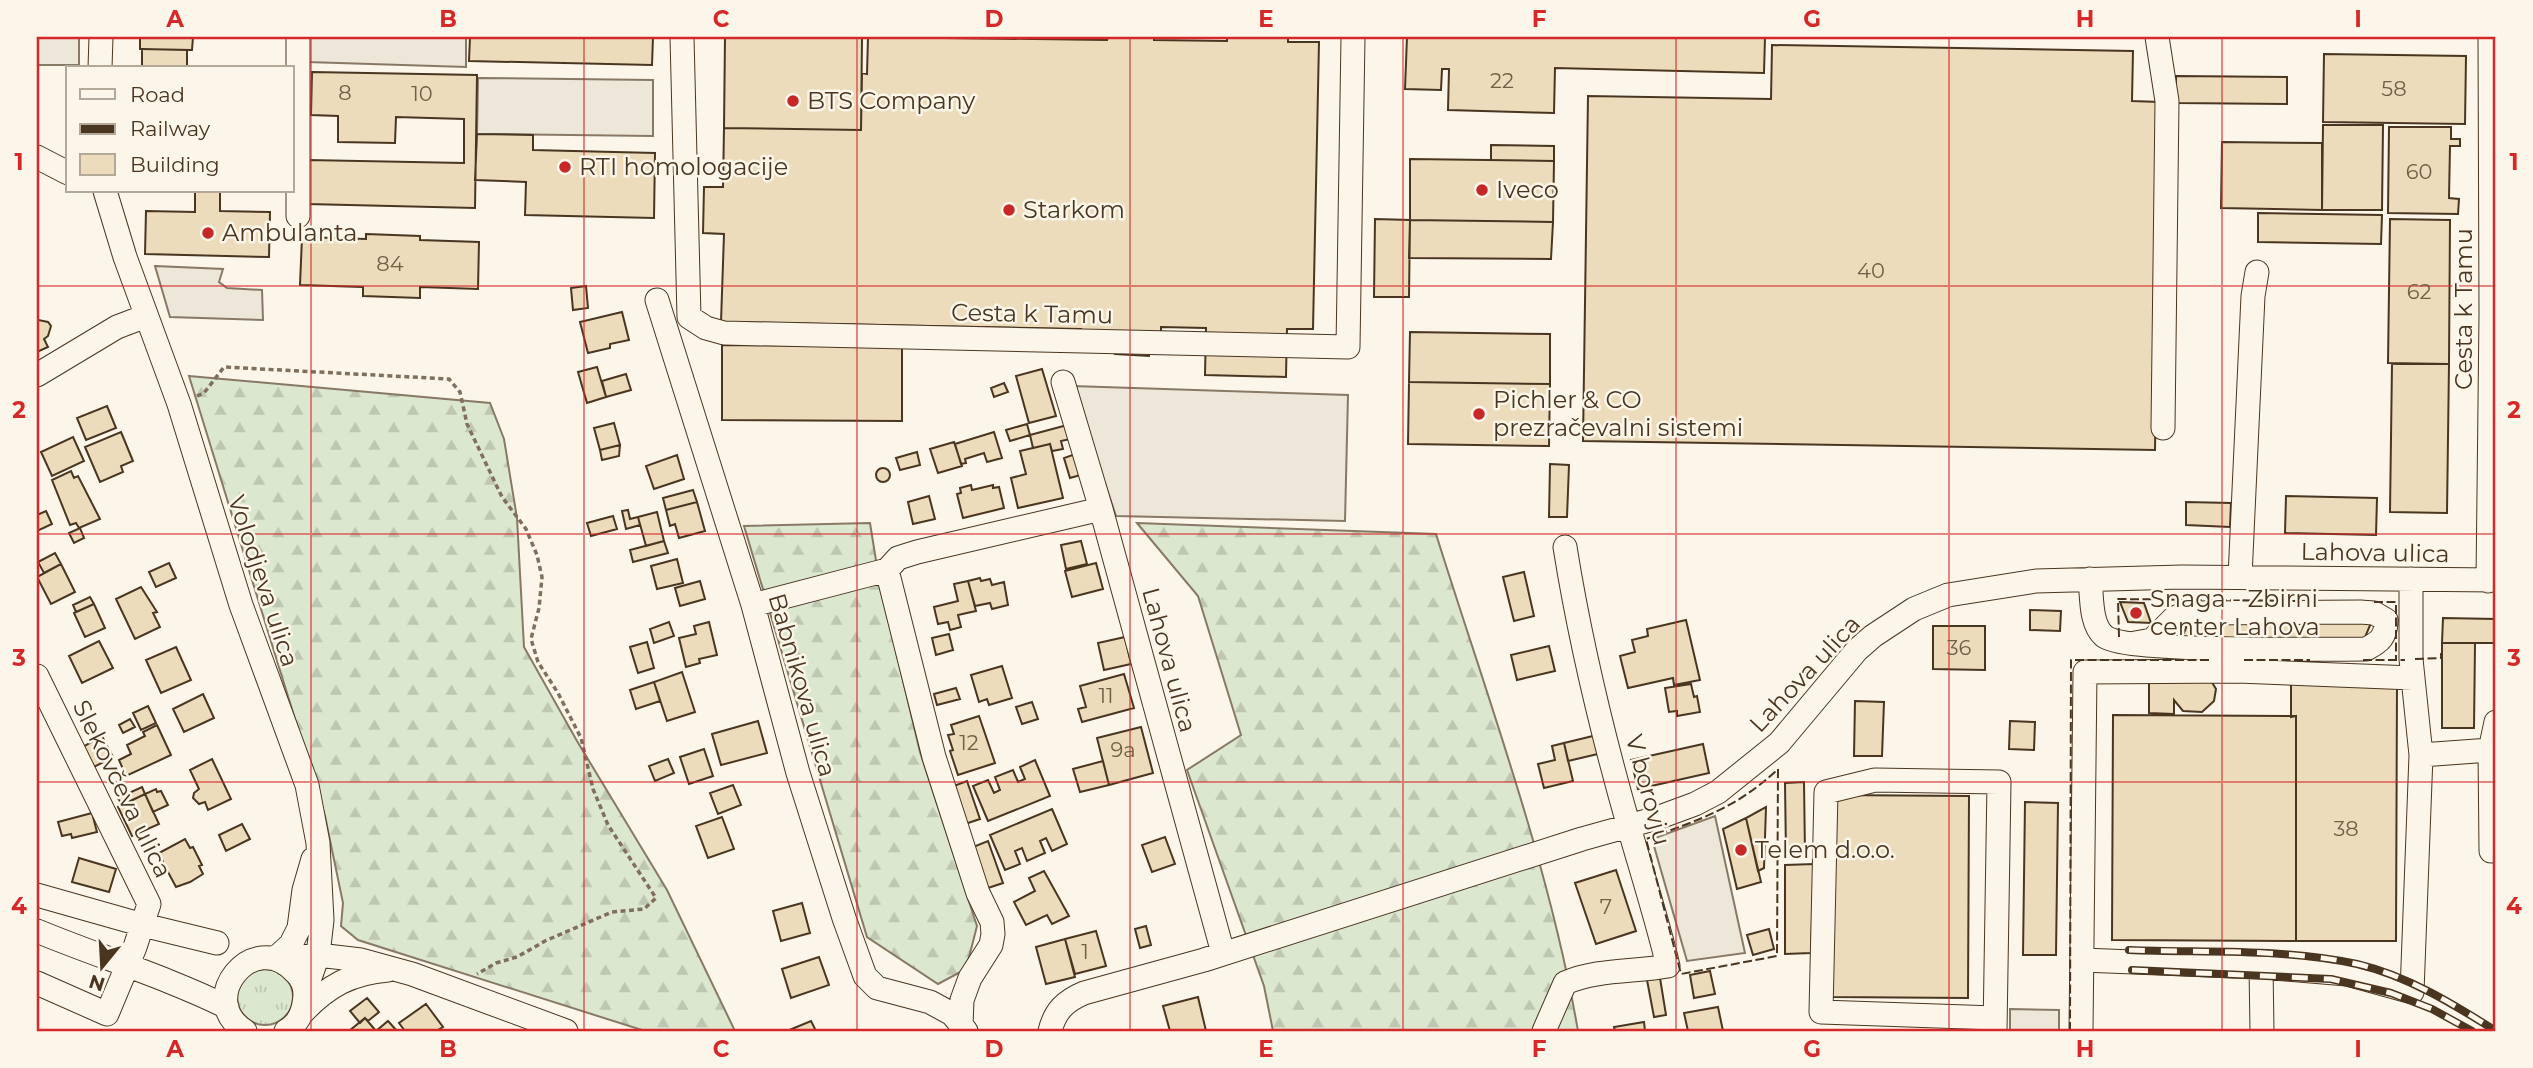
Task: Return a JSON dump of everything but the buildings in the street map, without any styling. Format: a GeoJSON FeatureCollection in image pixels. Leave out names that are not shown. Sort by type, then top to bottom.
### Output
{"type":"FeatureCollection","features":[{"type":"Feature","properties":{"kind":"street"},"geometry":{"type":"LineString","coordinates":[[100,66],[101,37]]}},
{"type":"Feature","properties":{"kind":"street"},"geometry":{"type":"LineString","coordinates":[[298,37],[298,216]]}},
{"type":"Feature","properties":{"kind":"street","name":"Cesta k Tamu"},"geometry":{"type":"LineString","coordinates":[[682,37],[689,317],[706,328],[724,333],[1348,346],[1353,37]]}},
{"type":"Feature","properties":{"kind":"street"},"geometry":{"type":"LineString","coordinates":[[2157,37],[2167,101],[2163,428]]}},
{"type":"Feature","properties":{"kind":"street","name":"Cesta k Tamu"},"geometry":{"type":"LineString","coordinates":[[2490,37],[2494,224],[2492,581]]}},
{"type":"Feature","properties":{"kind":"street"},"geometry":{"type":"LineString","coordinates":[[37,158],[66,172]]}},
{"type":"Feature","properties":{"kind":"street","name":"Volodjeva ulica"},"geometry":{"type":"LineString","coordinates":[[103,192],[179,404],[241,605],[307,785],[318,843],[323,920],[318,956],[298,1017]]}},
{"type":"Feature","properties":{"kind":"street"},"geometry":{"type":"LineString","coordinates":[[2240,578],[2253,296],[2258,272]]}},
{"type":"Feature","properties":{"kind":"street","name":"Babnikova ulica"},"geometry":{"type":"LineString","coordinates":[[657,300],[753,605],[798,773],[865,976],[877,988],[930,1002],[952,1014],[964,1028]]}},
{"type":"Feature","properties":{"kind":"street"},"geometry":{"type":"LineString","coordinates":[[37,375],[117,327],[150,326]]}},
{"type":"Feature","properties":{"kind":"street","name":"Lahova ulica"},"geometry":{"type":"LineString","coordinates":[[1063,382],[1101,509],[1223,953]]}},
{"type":"Feature","properties":{"kind":"street"},"geometry":{"type":"LineString","coordinates":[[753,605],[887,570],[898,558],[917,552],[1101,509]]}},
{"type":"Feature","properties":{"kind":"street","name":"V borovju"},"geometry":{"type":"LineString","coordinates":[[1544,1031],[1565,983],[1589,976],[1644,971],[1668,965],[1652,899],[1629,827],[1584,645],[1565,547]]}},
{"type":"Feature","properties":{"kind":"street","name":"Babnikova ulica"},"geometry":{"type":"LineString","coordinates":[[887,570],[934,757],[978,893],[992,922],[990,945],[970,978],[961,1000],[964,1028]]}},
{"type":"Feature","properties":{"kind":"street"},"geometry":{"type":"LineString","coordinates":[[2090,579],[2095,622],[2101,634],[2111,641],[2157,647],[2366,649],[2381,641],[2386,620],[2374,612],[2186,613],[2174,618],[2152,640],[2135,643]]}},
{"type":"Feature","properties":{"kind":"street","name":"Lahova ulica"},"geometry":{"type":"LineString","coordinates":[[1050,1031],[1060,1007],[1084,993],[1223,953],[1695,804],[1718,792],[1779,743],[1857,650],[1888,624],[1914,609],[1948,596],[2036,581],[2090,579],[2492,581]]}},
{"type":"Feature","properties":{"kind":"street"},"geometry":{"type":"LineString","coordinates":[[2082,960],[2261,967],[2347,974],[2412,992],[2421,755],[2411,659],[2411,579]]}},
{"type":"Feature","properties":{"kind":"street"},"geometry":{"type":"LineString","coordinates":[[2081,1031],[2085,672],[2238,671],[2413,678]]}},
{"type":"Feature","properties":{"kind":"street","name":"Slekovčeva ulica"},"geometry":{"type":"LineString","coordinates":[[37,676],[149,904],[107,1014],[37,982]]}},
{"type":"Feature","properties":{"kind":"street"},"geometry":{"type":"LineString","coordinates":[[2491,851],[2490,750],[2496,722]]}},
{"type":"Feature","properties":{"kind":"street"},"geometry":{"type":"LineString","coordinates":[[2421,755],[2490,750]]}},
{"type":"Feature","properties":{"kind":"street"},"geometry":{"type":"LineString","coordinates":[[1875,780],[1999,782],[1995,1025],[1821,1012],[1826,792],[1875,780]]}},
{"type":"Feature","properties":{"kind":"street","name":"Volodjeva ulica"},"geometry":{"type":"LineString","coordinates":[[275,959],[292,944],[299,928],[304,890],[318,843]]}},
{"type":"Feature","properties":{"kind":"street"},"geometry":{"type":"LineString","coordinates":[[37,895],[217,943]]}},
{"type":"Feature","properties":{"kind":"street"},"geometry":{"type":"LineString","coordinates":[[37,931],[125,966],[166,979],[227,1007]]}},
{"type":"Feature","properties":{"kind":"street"},"geometry":{"type":"LineString","coordinates":[[166,979],[214,978],[236,972],[255,959],[318,956],[361,960],[394,969],[566,1031]]}},
{"type":"Feature","properties":{"kind":"street"},"geometry":{"type":"LineString","coordinates":[[275,959],[298,974],[298,1017]]}},
{"type":"Feature","properties":{"kind":"street"},"geometry":{"type":"LineString","coordinates":[[2261,967],[2262,1031]]}},
{"type":"Feature","properties":{"kind":"street"},"geometry":{"type":"LineString","coordinates":[[298,1017],[322,992],[345,980],[372,971],[394,969]]}},
{"type":"Feature","properties":{"kind":"street"},"geometry":{"type":"LineString","coordinates":[[236,972],[227,989],[227,1007],[234,1021],[245,1031]]}},
{"type":"Feature","properties":{"kind":"path"},"geometry":{"type":"LineString","coordinates":[[179,404],[204,393],[224,367],[449,379],[460,392],[467,424],[502,497],[526,529],[537,555],[542,577],[539,608],[531,639],[538,662],[558,693],[581,738],[593,789],[608,825],[656,898],[644,909],[612,912],[545,941],[517,957],[496,963],[451,989]]}},
{"type":"Feature","properties":{"kind":"green space"},"geometry":{"type":"Polygon","coordinates":[[[189,376],[490,403],[504,439],[517,518],[524,647],[667,890],[735,1031],[645,1031],[358,940],[341,926],[343,903],[325,816],[189,376]]]}},
{"type":"Feature","properties":{"kind":"green space"},"geometry":{"type":"Polygon","coordinates":[[[870,523],[879,579],[920,752],[977,926],[966,969],[938,984],[867,937],[744,526],[870,523]]]}},
{"type":"Feature","properties":{"kind":"green space"},"geometry":{"type":"Polygon","coordinates":[[[1137,523],[1436,534],[1534,843],[1566,968],[1578,1031],[1273,1031],[1264,986],[1187,770],[1241,735],[1198,596],[1137,523]]]}},
{"type":"Feature","properties":{"kind":"green space"},"geometry":{"type":"Polygon","coordinates":[[[259,969],[271,969],[281,973],[289,981],[293,997],[289,1013],[281,1021],[271,1025],[259,1025],[249,1021],[241,1013],[237,1003],[237,991],[241,981],[249,973],[259,969]]]}},
{"type":"Feature","properties":{"kind":"shaded area"},"geometry":{"type":"Polygon","coordinates":[[[37,37],[79,37],[79,65],[37,65],[37,37]]]}},
{"type":"Feature","properties":{"kind":"shaded area"},"geometry":{"type":"Polygon","coordinates":[[[307,37],[466,37],[466,67],[307,62],[307,37]]]}},
{"type":"Feature","properties":{"kind":"shaded area"},"geometry":{"type":"Polygon","coordinates":[[[478,78],[653,80],[653,136],[477,134],[478,78]]]}},
{"type":"Feature","properties":{"kind":"shaded area"},"geometry":{"type":"Polygon","coordinates":[[[155,266],[223,269],[219,282],[227,288],[262,290],[263,320],[170,317],[155,266]]]}},
{"type":"Feature","properties":{"kind":"shaded area"},"geometry":{"type":"Polygon","coordinates":[[[1072,386],[1348,395],[1345,521],[1116,516],[1072,386]]]}},
{"type":"Feature","properties":{"kind":"shaded area"},"geometry":{"type":"Polygon","coordinates":[[[1715,816],[1745,953],[1687,961],[1652,839],[1715,816]]]}},
{"type":"Feature","properties":{"kind":"shaded area"},"geometry":{"type":"Polygon","coordinates":[[[2010,1009],[2059,1010],[2059,1031],[2010,1031],[2010,1009]]]}},
{"type":"Feature","properties":{"kind":"railway"},"geometry":{"type":"LineString","coordinates":[[2129,950],[2272,953],[2357,964],[2412,983],[2496,1031]]}},
{"type":"Feature","properties":{"kind":"railway"},"geometry":{"type":"LineString","coordinates":[[2132,970],[2331,979],[2391,993],[2432,1009],[2472,1031]]}},
{"type":"Feature","properties":{"kind":"fence"},"geometry":{"type":"LineString","coordinates":[[2119,637],[2118,599],[2304,601]]}},
{"type":"Feature","properties":{"kind":"fence"},"geometry":{"type":"LineString","coordinates":[[2374,602],[2396,602],[2396,660]]}},
{"type":"Feature","properties":{"kind":"fence"},"geometry":{"type":"LineString","coordinates":[[2415,659],[2441,658],[2441,653]]}},
{"type":"Feature","properties":{"kind":"fence"},"geometry":{"type":"LineString","coordinates":[[2070,1031],[2071,660],[2209,660]]}},
{"type":"Feature","properties":{"kind":"fence"},"geometry":{"type":"LineString","coordinates":[[2244,660],[2310,660]]}},
{"type":"Feature","properties":{"kind":"fence"},"geometry":{"type":"LineString","coordinates":[[2363,660],[2405,660]]}},
{"type":"Feature","properties":{"kind":"fence"},"geometry":{"type":"LineString","coordinates":[[1778,769],[1777,956],[1681,974],[1646,839],[1716,812],[1748,794],[1778,769]]}},
{"type":"Feature","properties":{"kind":"place","name":"BTS Company"},"geometry":{"type":"Point","coordinates":[793,101]}},
{"type":"Feature","properties":{"kind":"place","name":"RTI homologacije"},"geometry":{"type":"Point","coordinates":[565,167]}},
{"type":"Feature","properties":{"kind":"place","name":"Iveco"},"geometry":{"type":"Point","coordinates":[1482,190]}},
{"type":"Feature","properties":{"kind":"place","name":"Starkom"},"geometry":{"type":"Point","coordinates":[1009,210]}},
{"type":"Feature","properties":{"kind":"place","name":"Ambulanta"},"geometry":{"type":"Point","coordinates":[208,233]}},
{"type":"Feature","properties":{"kind":"place","name":"Pichler & CO prezračevalni sistemi"},"geometry":{"type":"Point","coordinates":[1479,414]}},
{"type":"Feature","properties":{"kind":"place","name":"Snaga - Zbirni center Lahova"},"geometry":{"type":"Point","coordinates":[2136,613]}},
{"type":"Feature","properties":{"kind":"place","name":"Telem d.o.o."},"geometry":{"type":"Point","coordinates":[1741,850]}}]}
